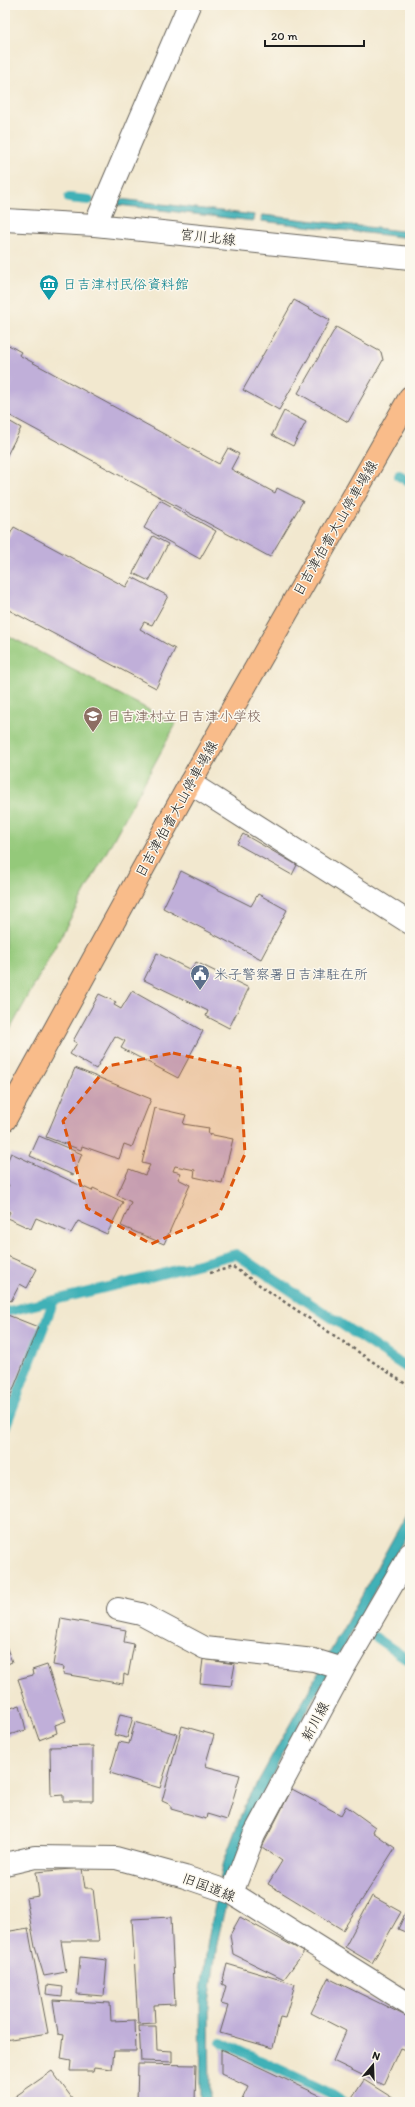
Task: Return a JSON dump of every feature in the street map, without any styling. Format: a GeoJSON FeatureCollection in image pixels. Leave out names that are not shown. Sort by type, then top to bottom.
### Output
{"type":"FeatureCollection","features":[{"type":"Feature","properties":{"kind":"main road","name":"日吉津伯耆大山停車場線"},"geometry":{"type":"LineString","coordinates":[[5,1120],[10,1098],[410,397]]}},
{"type":"Feature","properties":{"kind":"street"},"geometry":{"type":"LineString","coordinates":[[95,226],[189,5]]}},
{"type":"Feature","properties":{"kind":"street","name":"宮川北線"},"geometry":{"type":"LineString","coordinates":[[5,220],[95,226],[410,258]]}},
{"type":"Feature","properties":{"kind":"street"},"geometry":{"type":"LineString","coordinates":[[190,783],[410,923]]}},
{"type":"Feature","properties":{"kind":"street","name":"新川線"},"geometry":{"type":"LineString","coordinates":[[232,1893],[254,1835],[342,1669],[410,1554]]}},
{"type":"Feature","properties":{"kind":"street"},"geometry":{"type":"LineString","coordinates":[[118,1609],[140,1614],[205,1648],[314,1660],[342,1669]]}},
{"type":"Feature","properties":{"kind":"street","name":"旧国道線"},"geometry":{"type":"LineString","coordinates":[[5,1864],[35,1857],[116,1858],[185,1877],[232,1893],[410,2005]]}},
{"type":"Feature","properties":{"kind":"path"},"geometry":{"type":"LineString","coordinates":[[210,1273],[233,1267],[410,1387]]}},
{"type":"Feature","properties":{"kind":"highlighted area"},"geometry":{"type":"Polygon","coordinates":[[[173,1053],[240,1068],[245,1154],[219,1214],[151,1244],[87,1208],[63,1121],[108,1066],[173,1053]]]}},
{"type":"Feature","properties":{"kind":"green space"},"geometry":{"type":"Polygon","coordinates":[[[5,634],[176,724],[5,1039],[5,634]]]}},
{"type":"Feature","properties":{"kind":"water"},"geometry":{"type":"Polygon","coordinates":[[[120,199],[254,215],[253,221],[118,205],[120,199]]]}},
{"type":"Feature","properties":{"kind":"water"},"geometry":{"type":"Polygon","coordinates":[[[263,215],[410,232],[410,238],[261,221],[263,215]]]}},
{"type":"Feature","properties":{"kind":"water"},"geometry":{"type":"Polygon","coordinates":[[[410,1508],[410,1529],[286,1748],[252,1816],[236,1860],[217,1943],[209,2004],[210,2102],[201,2102],[200,1999],[208,1940],[224,1861],[244,1807],[410,1508]]]}},
{"type":"Feature","properties":{"kind":"building"},"geometry":{"type":"Polygon","coordinates":[[[294,300],[330,320],[279,410],[243,390],[294,300]]]}},
{"type":"Feature","properties":{"kind":"building"},"geometry":{"type":"Polygon","coordinates":[[[336,327],[381,352],[383,360],[348,422],[298,393],[336,327]]]}},
{"type":"Feature","properties":{"kind":"building"},"geometry":{"type":"Polygon","coordinates":[[[5,343],[21,352],[19,355],[219,464],[228,448],[239,454],[231,469],[275,493],[277,488],[303,501],[270,557],[5,413],[5,343]]]}},
{"type":"Feature","properties":{"kind":"building"},"geometry":{"type":"Polygon","coordinates":[[[284,411],[306,422],[293,446],[272,435],[284,411]]]}},
{"type":"Feature","properties":{"kind":"building"},"geometry":{"type":"Polygon","coordinates":[[[7,420],[21,428],[5,459],[5,424],[7,420]]]}},
{"type":"Feature","properties":{"kind":"building"},"geometry":{"type":"Polygon","coordinates":[[[160,500],[216,531],[200,559],[144,528],[160,500]]]}},
{"type":"Feature","properties":{"kind":"building"},"geometry":{"type":"Polygon","coordinates":[[[14,527],[126,587],[132,577],[168,596],[152,625],[144,622],[140,629],[175,649],[156,688],[5,608],[5,543],[14,527]]]}},
{"type":"Feature","properties":{"kind":"building"},"geometry":{"type":"Polygon","coordinates":[[[153,536],[168,544],[149,581],[133,573],[153,536]]]}},
{"type":"Feature","properties":{"kind":"building"},"geometry":{"type":"Polygon","coordinates":[[[243,834],[297,865],[292,875],[237,844],[243,834]]]}},
{"type":"Feature","properties":{"kind":"building"},"geometry":{"type":"Polygon","coordinates":[[[181,871],[251,906],[258,894],[287,910],[261,959],[163,908],[181,871]]]}},
{"type":"Feature","properties":{"kind":"building"},"geometry":{"type":"Polygon","coordinates":[[[157,953],[191,970],[196,962],[249,988],[229,1028],[206,1016],[208,1011],[144,980],[157,953]]]}},
{"type":"Feature","properties":{"kind":"building"},"geometry":{"type":"Polygon","coordinates":[[[132,991],[203,1031],[178,1078],[121,1048],[125,1041],[115,1036],[96,1069],[70,1054],[77,1043],[73,1041],[99,994],[116,1002],[114,1005],[121,1009],[132,991]]]}},
{"type":"Feature","properties":{"kind":"building"},"geometry":{"type":"Polygon","coordinates":[[[75,1068],[151,1099],[132,1147],[124,1144],[119,1159],[82,1146],[81,1150],[46,1137],[75,1068]]]}},
{"type":"Feature","properties":{"kind":"building"},"geometry":{"type":"Polygon","coordinates":[[[155,1108],[186,1115],[183,1124],[209,1128],[208,1134],[233,1139],[222,1183],[194,1177],[195,1170],[175,1166],[173,1171],[181,1173],[178,1179],[190,1185],[164,1244],[121,1226],[131,1202],[117,1195],[129,1169],[145,1175],[150,1165],[142,1163],[155,1108]]]}},
{"type":"Feature","properties":{"kind":"building"},"geometry":{"type":"Polygon","coordinates":[[[39,1136],[82,1154],[73,1175],[30,1156],[39,1136]]]}},
{"type":"Feature","properties":{"kind":"building"},"geometry":{"type":"Polygon","coordinates":[[[11,1153],[92,1191],[93,1188],[123,1202],[107,1234],[78,1221],[71,1233],[36,1218],[31,1229],[7,1218],[10,1212],[5,1209],[5,1192],[9,1185],[5,1183],[5,1166],[11,1153]]]}},
{"type":"Feature","properties":{"kind":"building"},"geometry":{"type":"Polygon","coordinates":[[[5,1255],[37,1269],[27,1288],[20,1284],[11,1301],[5,1298],[5,1255]]]}},
{"type":"Feature","properties":{"kind":"building"},"geometry":{"type":"Polygon","coordinates":[[[5,1314],[38,1327],[5,1410],[5,1314]]]}},
{"type":"Feature","properties":{"kind":"building"},"geometry":{"type":"Polygon","coordinates":[[[61,1618],[126,1630],[124,1642],[134,1644],[128,1676],[124,1674],[123,1684],[63,1674],[64,1667],[53,1665],[61,1618]]]}},
{"type":"Feature","properties":{"kind":"building"},"geometry":{"type":"Polygon","coordinates":[[[5,1643],[12,1662],[5,1665],[5,1643]]]}},
{"type":"Feature","properties":{"kind":"building"},"geometry":{"type":"Polygon","coordinates":[[[203,1659],[235,1664],[231,1686],[200,1683],[203,1659]]]}},
{"type":"Feature","properties":{"kind":"building"},"geometry":{"type":"Polygon","coordinates":[[[47,1665],[66,1721],[55,1725],[57,1733],[39,1740],[18,1679],[33,1675],[32,1670],[47,1665]]]}},
{"type":"Feature","properties":{"kind":"building"},"geometry":{"type":"Polygon","coordinates":[[[20,1705],[26,1730],[5,1736],[5,1710],[20,1705]]]}},
{"type":"Feature","properties":{"kind":"building"},"geometry":{"type":"Polygon","coordinates":[[[120,1714],[133,1717],[127,1738],[114,1735],[120,1714]]]}},
{"type":"Feature","properties":{"kind":"building"},"geometry":{"type":"Polygon","coordinates":[[[135,1722],[177,1734],[160,1788],[110,1773],[119,1742],[129,1744],[135,1722]]]}},
{"type":"Feature","properties":{"kind":"building"},"geometry":{"type":"Polygon","coordinates":[[[182,1726],[214,1735],[205,1766],[240,1775],[227,1820],[207,1814],[206,1819],[171,1809],[171,1805],[162,1801],[182,1726]]]}},
{"type":"Feature","properties":{"kind":"building"},"geometry":{"type":"Polygon","coordinates":[[[93,1746],[93,1801],[63,1801],[63,1795],[51,1796],[50,1747],[93,1746]]]}},
{"type":"Feature","properties":{"kind":"building"},"geometry":{"type":"Polygon","coordinates":[[[292,1789],[341,1815],[346,1806],[375,1827],[373,1832],[395,1848],[343,1930],[268,1884],[282,1861],[262,1847],[292,1789]]]}},
{"type":"Feature","properties":{"kind":"building"},"geometry":{"type":"Polygon","coordinates":[[[82,1868],[85,1888],[93,1888],[99,1941],[61,1941],[66,1972],[44,1976],[35,1947],[26,1898],[39,1896],[36,1872],[82,1868]]]}},
{"type":"Feature","properties":{"kind":"building"},"geometry":{"type":"Polygon","coordinates":[[[372,1896],[401,1912],[372,1963],[345,1947],[372,1896]]]}},
{"type":"Feature","properties":{"kind":"building"},"geometry":{"type":"Polygon","coordinates":[[[408,1908],[410,1908],[410,1934],[398,1929],[408,1908]]]}},
{"type":"Feature","properties":{"kind":"building"},"geometry":{"type":"Polygon","coordinates":[[[171,1917],[175,2004],[154,2005],[155,2023],[138,2024],[132,1919],[171,1917]]]}},
{"type":"Feature","properties":{"kind":"building"},"geometry":{"type":"Polygon","coordinates":[[[240,1917],[304,1952],[284,1979],[233,1954],[230,1935],[240,1917]]]}},
{"type":"Feature","properties":{"kind":"building"},"geometry":{"type":"Polygon","coordinates":[[[28,1928],[48,2033],[5,2040],[5,1932],[28,1928]]]}},
{"type":"Feature","properties":{"kind":"building"},"geometry":{"type":"Polygon","coordinates":[[[80,1957],[107,1960],[104,1996],[77,1994],[80,1957]]]}},
{"type":"Feature","properties":{"kind":"building"},"geometry":{"type":"Polygon","coordinates":[[[227,1964],[295,1984],[285,2018],[280,2017],[273,2048],[220,2033],[228,2006],[221,2004],[226,1986],[222,1984],[227,1964]]]}},
{"type":"Feature","properties":{"kind":"building"},"geometry":{"type":"Polygon","coordinates":[[[328,1978],[410,2018],[410,2047],[408,2051],[400,2048],[383,2085],[333,2061],[346,2031],[311,2013],[328,1978]]]}},
{"type":"Feature","properties":{"kind":"building"},"geometry":{"type":"Polygon","coordinates":[[[47,1985],[63,1987],[62,1996],[46,1994],[47,1985]]]}},
{"type":"Feature","properties":{"kind":"building"},"geometry":{"type":"Polygon","coordinates":[[[53,2000],[110,2003],[111,2021],[135,2020],[136,2051],[114,2051],[112,2069],[94,2067],[93,2071],[70,2071],[71,2061],[61,2059],[64,2035],[58,2034],[53,2000]]]}},
{"type":"Feature","properties":{"kind":"building"},"geometry":{"type":"Polygon","coordinates":[[[139,2026],[156,2026],[157,2050],[172,2051],[172,2062],[141,2061],[139,2026]]]}},
{"type":"Feature","properties":{"kind":"building"},"geometry":{"type":"Polygon","coordinates":[[[221,2049],[334,2102],[241,2102],[248,2087],[221,2074],[221,2049]]]}},
{"type":"Feature","properties":{"kind":"building"},"geometry":{"type":"Polygon","coordinates":[[[138,2064],[196,2065],[195,2102],[137,2102],[138,2064]]]}},
{"type":"Feature","properties":{"kind":"building"},"geometry":{"type":"Polygon","coordinates":[[[52,2071],[75,2102],[11,2102],[10,2100],[52,2071]]]}},
{"type":"Feature","properties":{"kind":"building"},"geometry":{"type":"Polygon","coordinates":[[[364,2080],[399,2102],[353,2102],[351,2100],[364,2080]]]}},
{"type":"Feature","properties":{"kind":"waterway"},"geometry":{"type":"LineString","coordinates":[[69,198],[89,200]]}},
{"type":"Feature","properties":{"kind":"waterway"},"geometry":{"type":"LineString","coordinates":[[399,476],[410,482]]}},
{"type":"Feature","properties":{"kind":"waterway"},"geometry":{"type":"LineString","coordinates":[[5,1312],[146,1278],[236,1254],[410,1370]]}},
{"type":"Feature","properties":{"kind":"waterway"},"geometry":{"type":"LineString","coordinates":[[5,1428],[54,1300]]}},
{"type":"Feature","properties":{"kind":"waterway"},"geometry":{"type":"LineString","coordinates":[[375,1637],[410,1661]]}},
{"type":"Feature","properties":{"kind":"waterway"},"geometry":{"type":"LineString","coordinates":[[221,2042],[332,2094],[344,2102]]}},
{"type":"Feature","properties":{"kind":"place","name":"日吉津村民俗資料館"},"geometry":{"type":"Point","coordinates":[49,301]}},
{"type":"Feature","properties":{"kind":"place","name":"日吉津村立日吉津小学校"},"geometry":{"type":"Point","coordinates":[93,733]}},
{"type":"Feature","properties":{"kind":"place","name":"米子警察署日吉津駐在所"},"geometry":{"type":"Point","coordinates":[200,991]}}]}
